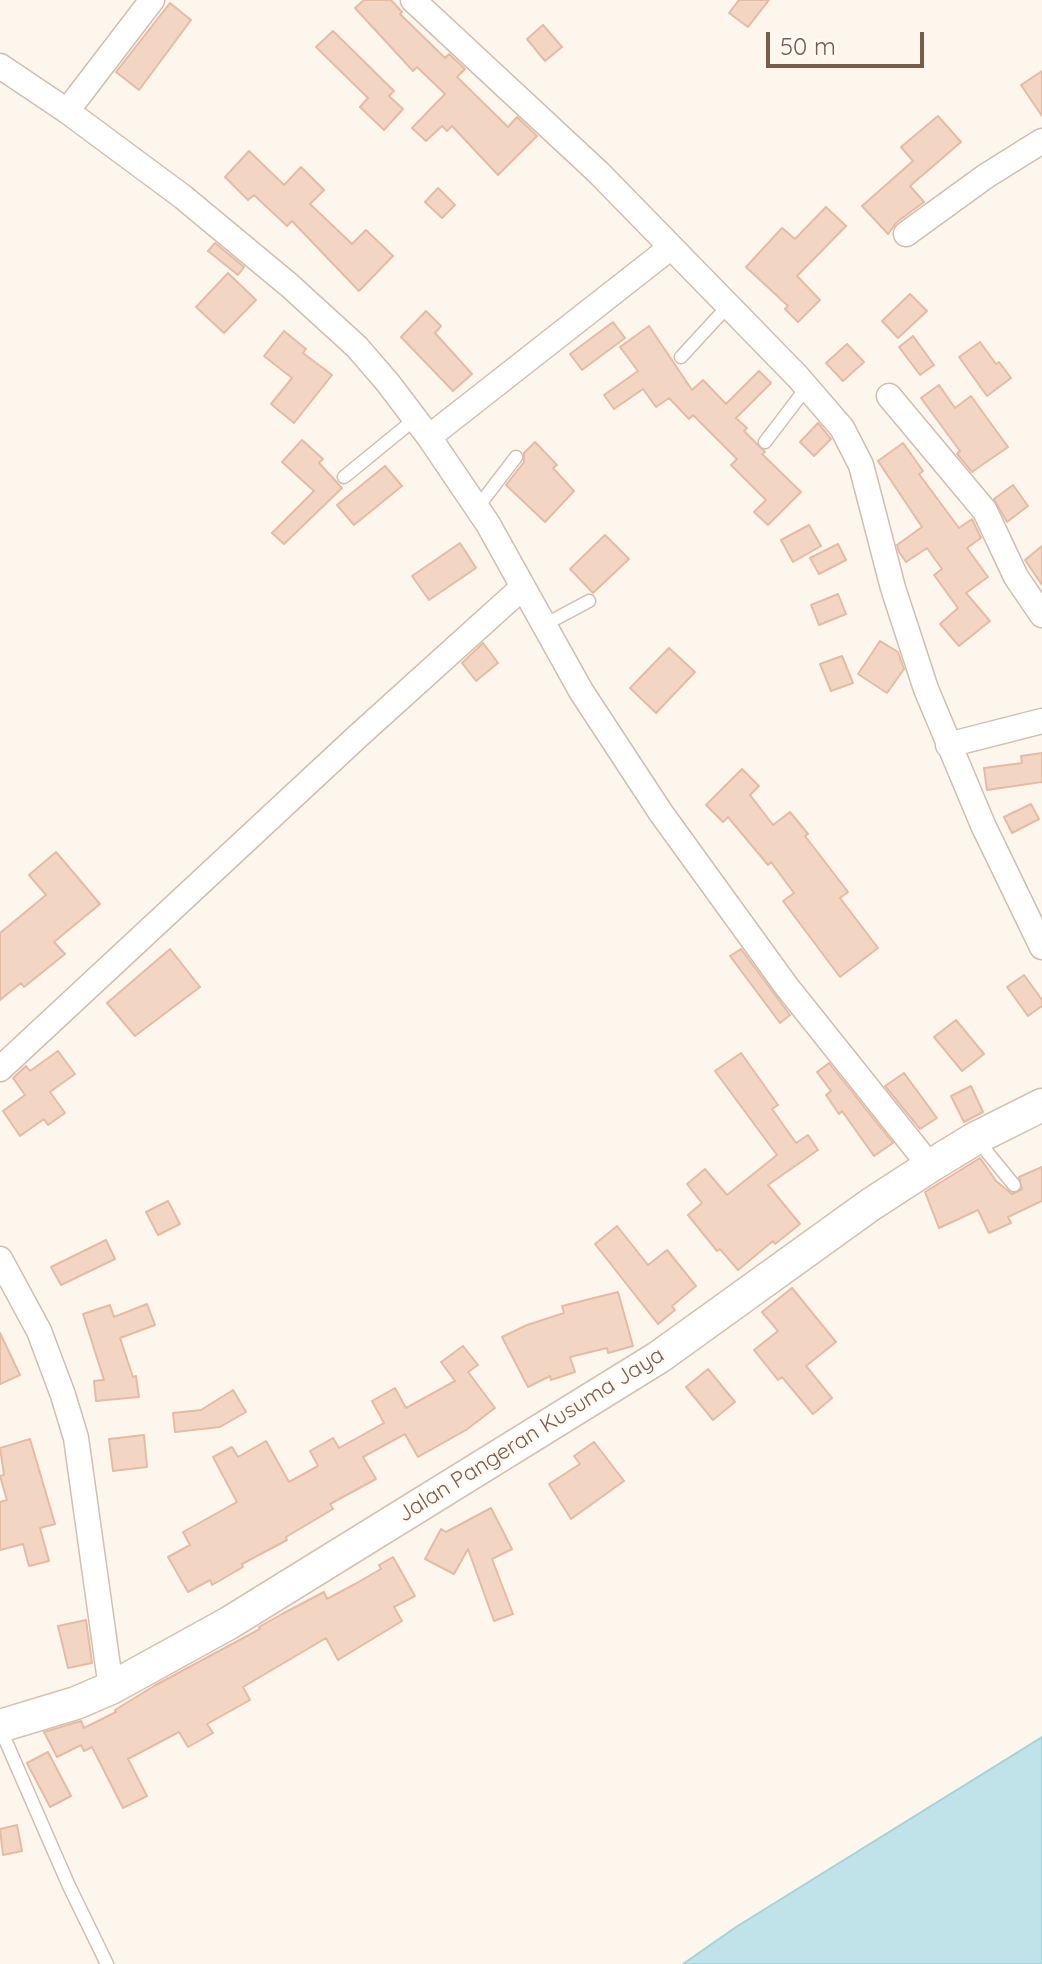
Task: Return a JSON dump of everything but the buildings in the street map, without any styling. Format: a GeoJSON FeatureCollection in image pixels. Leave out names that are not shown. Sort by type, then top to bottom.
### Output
{"type":"FeatureCollection","features":[{"type":"Feature","properties":{"kind":"street"},"geometry":{"type":"LineString","coordinates":[[67,111],[152,0]]}},
{"type":"Feature","properties":{"kind":"street"},"geometry":{"type":"LineString","coordinates":[[413,0],[599,173],[807,387],[842,428],[861,465],[906,631],[948,745],[1042,947]]}},
{"type":"Feature","properties":{"kind":"street"},"geometry":{"type":"LineString","coordinates":[[0,66],[67,111],[183,197],[289,285],[357,347],[388,383],[477,508],[581,691],[661,813],[787,987],[930,1166]]}},
{"type":"Feature","properties":{"kind":"street"},"geometry":{"type":"LineString","coordinates":[[906,234],[1042,141]]}},
{"type":"Feature","properties":{"kind":"street"},"geometry":{"type":"LineString","coordinates":[[422,428],[670,248]]}},
{"type":"Feature","properties":{"kind":"street"},"geometry":{"type":"LineString","coordinates":[[889,396],[985,511],[1016,577],[1042,615]]}},
{"type":"Feature","properties":{"kind":"street"},"geometry":{"type":"LineString","coordinates":[[0,1069],[523,587]]}},
{"type":"Feature","properties":{"kind":"street"},"geometry":{"type":"LineString","coordinates":[[948,745],[1042,721]]}},
{"type":"Feature","properties":{"kind":"street","name":"Jalan Pangeran Kusuma Jaya"},"geometry":{"type":"LineString","coordinates":[[0,1727],[76,1703],[111,1688],[229,1623],[659,1357],[870,1205],[930,1166],[976,1138],[1042,1105]]}},
{"type":"Feature","properties":{"kind":"street"},"geometry":{"type":"LineString","coordinates":[[0,1259],[39,1331],[76,1438],[111,1688]]}},
{"type":"Feature","properties":{"kind":"lane"},"geometry":{"type":"LineString","coordinates":[[681,357],[728,306]]}},
{"type":"Feature","properties":{"kind":"lane"},"geometry":{"type":"LineString","coordinates":[[765,442],[807,387]]}},
{"type":"Feature","properties":{"kind":"lane"},"geometry":{"type":"LineString","coordinates":[[344,477],[422,428]]}},
{"type":"Feature","properties":{"kind":"lane"},"geometry":{"type":"LineString","coordinates":[[477,508],[516,457]]}},
{"type":"Feature","properties":{"kind":"lane"},"geometry":{"type":"LineString","coordinates":[[544,625],[589,601]]}},
{"type":"Feature","properties":{"kind":"lane"},"geometry":{"type":"LineString","coordinates":[[976,1138],[1014,1185]]}},
{"type":"Feature","properties":{"kind":"lane"},"geometry":{"type":"LineString","coordinates":[[0,1727],[69,1886],[107,1964]]}},
{"type":"Feature","properties":{"kind":"water"},"geometry":{"type":"Polygon","coordinates":[[[1042,1737],[1042,1964],[683,1964],[736,1927],[1042,1737]]]}}]}
